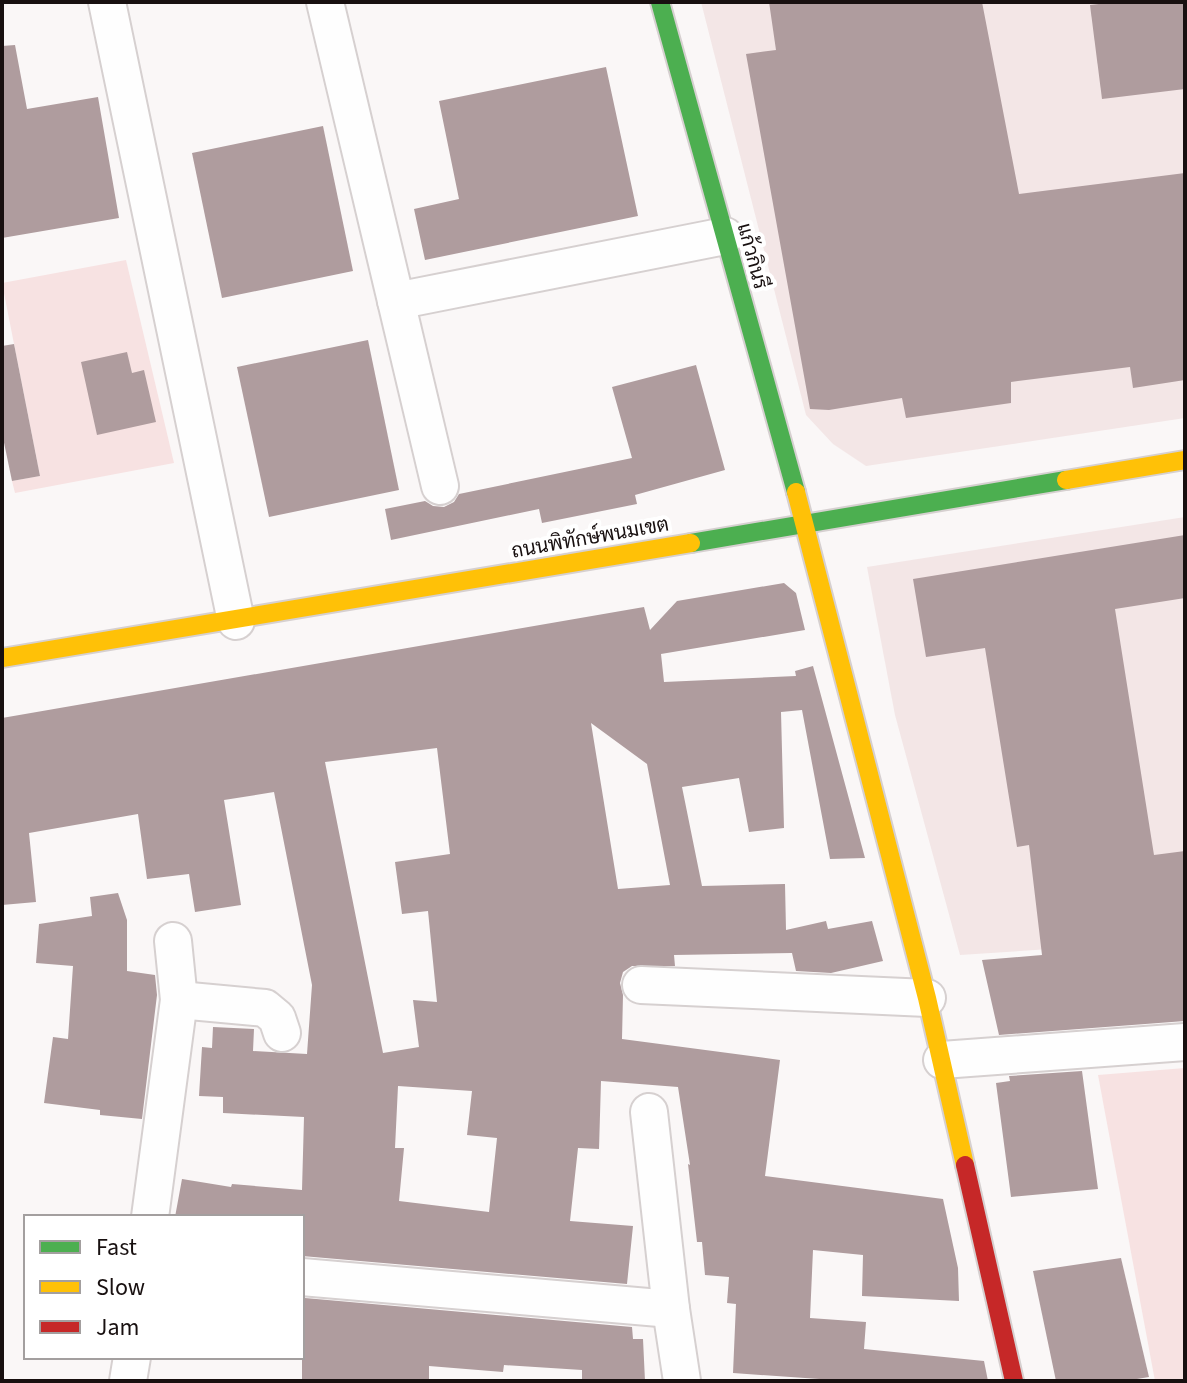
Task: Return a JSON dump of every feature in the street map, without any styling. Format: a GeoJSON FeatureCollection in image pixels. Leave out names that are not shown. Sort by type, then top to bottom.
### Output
{"type":"FeatureCollection","features":[{"type":"Feature","properties":{"kind":"street"},"geometry":{"type":"LineString","coordinates":[[107,2],[236,621]]}},
{"type":"Feature","properties":{"kind":"street"},"geometry":{"type":"LineString","coordinates":[[325,2],[440,486]]}},
{"type":"Feature","properties":{"kind":"street","name":"แก้วกินรี"},"geometry":{"type":"LineString","coordinates":[[660,2],[804,522],[927,998],[1014,1381]]}},
{"type":"Feature","properties":{"kind":"street"},"geometry":{"type":"LineString","coordinates":[[396,301],[725,236]]}},
{"type":"Feature","properties":{"kind":"street","name":"ถนนพิทักษ์พนมเขต"},"geometry":{"type":"LineString","coordinates":[[2,658],[1185,460]]}},
{"type":"Feature","properties":{"kind":"street"},"geometry":{"type":"LineString","coordinates":[[150,1215],[179,1000],[173,941]]}},
{"type":"Feature","properties":{"kind":"street"},"geometry":{"type":"LineString","coordinates":[[641,985],[927,998]]}},
{"type":"Feature","properties":{"kind":"street"},"geometry":{"type":"LineString","coordinates":[[179,1000],[265,1008],[277,1018],[282,1033]]}},
{"type":"Feature","properties":{"kind":"street"},"geometry":{"type":"LineString","coordinates":[[942,1060],[1185,1042]]}},
{"type":"Feature","properties":{"kind":"street"},"geometry":{"type":"LineString","coordinates":[[649,1112],[682,1381]]}},
{"type":"Feature","properties":{"kind":"street"},"geometry":{"type":"LineString","coordinates":[[304,1277],[671,1309]]}},
{"type":"Feature","properties":{"kind":"street"},"geometry":{"type":"LineString","coordinates":[[128,1381],[132,1359]]}},
{"type":"Feature","properties":{"kind":"shaded area"},"geometry":{"type":"Polygon","coordinates":[[[701,2],[1185,2],[1185,418],[866,466],[833,444],[806,415],[701,2]]]}},
{"type":"Feature","properties":{"kind":"shaded area"},"geometry":{"type":"Polygon","coordinates":[[[126,260],[174,463],[15,493],[12,481],[40,476],[2,283],[126,260]]]}},
{"type":"Feature","properties":{"kind":"shaded area"},"geometry":{"type":"Polygon","coordinates":[[[1185,517],[1185,940],[960,955],[895,715],[867,567],[1185,517]]]}},
{"type":"Feature","properties":{"kind":"shaded area"},"geometry":{"type":"Polygon","coordinates":[[[1185,1068],[1185,1381],[1155,1381],[1098,1075],[1185,1068]]]}},
{"type":"Feature","properties":{"kind":"building"},"geometry":{"type":"Polygon","coordinates":[[[769,2],[982,2],[1019,194],[1185,173],[1185,380],[1133,388],[1130,367],[1011,382],[1011,403],[906,418],[902,398],[829,410],[810,409],[746,54],[776,50],[769,2]]]}},
{"type":"Feature","properties":{"kind":"building"},"geometry":{"type":"Polygon","coordinates":[[[1185,2],[1185,89],[1102,99],[1090,5],[1185,2]]]}},
{"type":"Feature","properties":{"kind":"building"},"geometry":{"type":"Polygon","coordinates":[[[15,45],[27,109],[98,97],[119,218],[2,238],[2,46],[15,45]]]}},
{"type":"Feature","properties":{"kind":"building"},"geometry":{"type":"Polygon","coordinates":[[[606,67],[638,216],[425,260],[414,209],[459,199],[439,101],[606,67]]]}},
{"type":"Feature","properties":{"kind":"building"},"geometry":{"type":"Polygon","coordinates":[[[323,126],[353,271],[222,298],[192,153],[323,126]]]}},
{"type":"Feature","properties":{"kind":"building"},"geometry":{"type":"Polygon","coordinates":[[[368,340],[399,490],[269,517],[237,367],[368,340]]]}},
{"type":"Feature","properties":{"kind":"building"},"geometry":{"type":"Polygon","coordinates":[[[14,344],[40,476],[12,481],[2,433],[2,346],[14,344]]]}},
{"type":"Feature","properties":{"kind":"building"},"geometry":{"type":"Polygon","coordinates":[[[127,352],[132,373],[144,370],[156,422],[97,435],[81,362],[127,352]]]}},
{"type":"Feature","properties":{"kind":"building"},"geometry":{"type":"Polygon","coordinates":[[[696,365],[725,470],[635,495],[637,504],[542,523],[539,509],[391,540],[385,509],[425,501],[444,507],[454,502],[459,494],[632,458],[612,387],[696,365]]]}},
{"type":"Feature","properties":{"kind":"building"},"geometry":{"type":"Polygon","coordinates":[[[1185,535],[1185,598],[1115,609],[1154,855],[1185,851],[1185,1021],[999,1035],[982,960],[1042,955],[1029,845],[1017,847],[985,648],[926,657],[913,579],[1185,535]]]}},
{"type":"Feature","properties":{"kind":"building"},"geometry":{"type":"Polygon","coordinates":[[[784,583],[796,593],[805,630],[661,654],[664,682],[796,676],[795,671],[813,666],[865,858],[830,859],[802,710],[781,712],[784,828],[749,832],[739,778],[682,787],[702,886],[785,884],[786,930],[826,921],[828,929],[872,921],[883,961],[831,973],[796,971],[792,953],[674,955],[675,966],[632,966],[623,972],[620,983],[623,995],[622,1039],[780,1060],[765,1176],[943,1199],[958,1268],[959,1301],[862,1296],[863,1255],[813,1250],[810,1318],[866,1322],[864,1349],[984,1361],[988,1381],[848,1381],[733,1373],[736,1304],[727,1303],[729,1277],[705,1275],[702,1242],[697,1242],[690,1165],[678,1087],[601,1081],[599,1149],[578,1148],[570,1221],[633,1226],[627,1284],[304,1256],[304,1215],[175,1215],[182,1179],[231,1187],[232,1184],[302,1190],[304,1117],[223,1113],[223,1097],[199,1096],[202,1047],[212,1048],[213,1027],[254,1029],[253,1051],[307,1054],[312,985],[274,792],[224,800],[241,905],[195,912],[189,874],[147,879],[138,814],[29,833],[36,902],[2,905],[2,718],[644,607],[650,630],[677,601],[784,583]],[[591,723],[618,889],[670,885],[647,764],[591,723]],[[437,748],[325,762],[383,1053],[419,1047],[413,1000],[437,1002],[428,911],[402,914],[395,862],[450,854],[437,748]],[[398,1086],[395,1148],[404,1148],[399,1201],[489,1212],[497,1138],[467,1135],[472,1091],[398,1086]]]}},
{"type":"Feature","properties":{"kind":"building"},"geometry":{"type":"Polygon","coordinates":[[[118,893],[127,920],[127,971],[155,975],[157,995],[142,1119],[100,1115],[100,1110],[44,1103],[53,1037],[68,1039],[73,966],[36,963],[39,924],[92,916],[90,897],[118,893]]]}},
{"type":"Feature","properties":{"kind":"building"},"geometry":{"type":"Polygon","coordinates":[[[1082,1071],[1098,1189],[1011,1197],[996,1083],[1010,1081],[1009,1076],[1082,1071]]]}},
{"type":"Feature","properties":{"kind":"building"},"geometry":{"type":"Polygon","coordinates":[[[1121,1258],[1149,1377],[1125,1381],[1056,1381],[1033,1271],[1121,1258]]]}},
{"type":"Feature","properties":{"kind":"building"},"geometry":{"type":"Polygon","coordinates":[[[305,1298],[632,1327],[633,1339],[643,1339],[645,1381],[582,1381],[582,1370],[504,1365],[503,1372],[429,1366],[429,1381],[302,1381],[305,1298]]]}},
{"type":"Feature","properties":{"kind":"traffic: fast"},"geometry":{"type":"LineString","coordinates":[[660,2],[796,492]]}},
{"type":"Feature","properties":{"kind":"traffic: fast"},"geometry":{"type":"LineString","coordinates":[[691,543],[1066,480]]}},
{"type":"Feature","properties":{"kind":"traffic: slow"},"geometry":{"type":"LineString","coordinates":[[1066,480],[1185,460]]}},
{"type":"Feature","properties":{"kind":"traffic: slow"},"geometry":{"type":"LineString","coordinates":[[796,492],[927,998],[965,1165]]}},
{"type":"Feature","properties":{"kind":"traffic: slow"},"geometry":{"type":"LineString","coordinates":[[2,658],[691,543]]}},
{"type":"Feature","properties":{"kind":"traffic: jam"},"geometry":{"type":"LineString","coordinates":[[965,1165],[1014,1381]]}}]}
